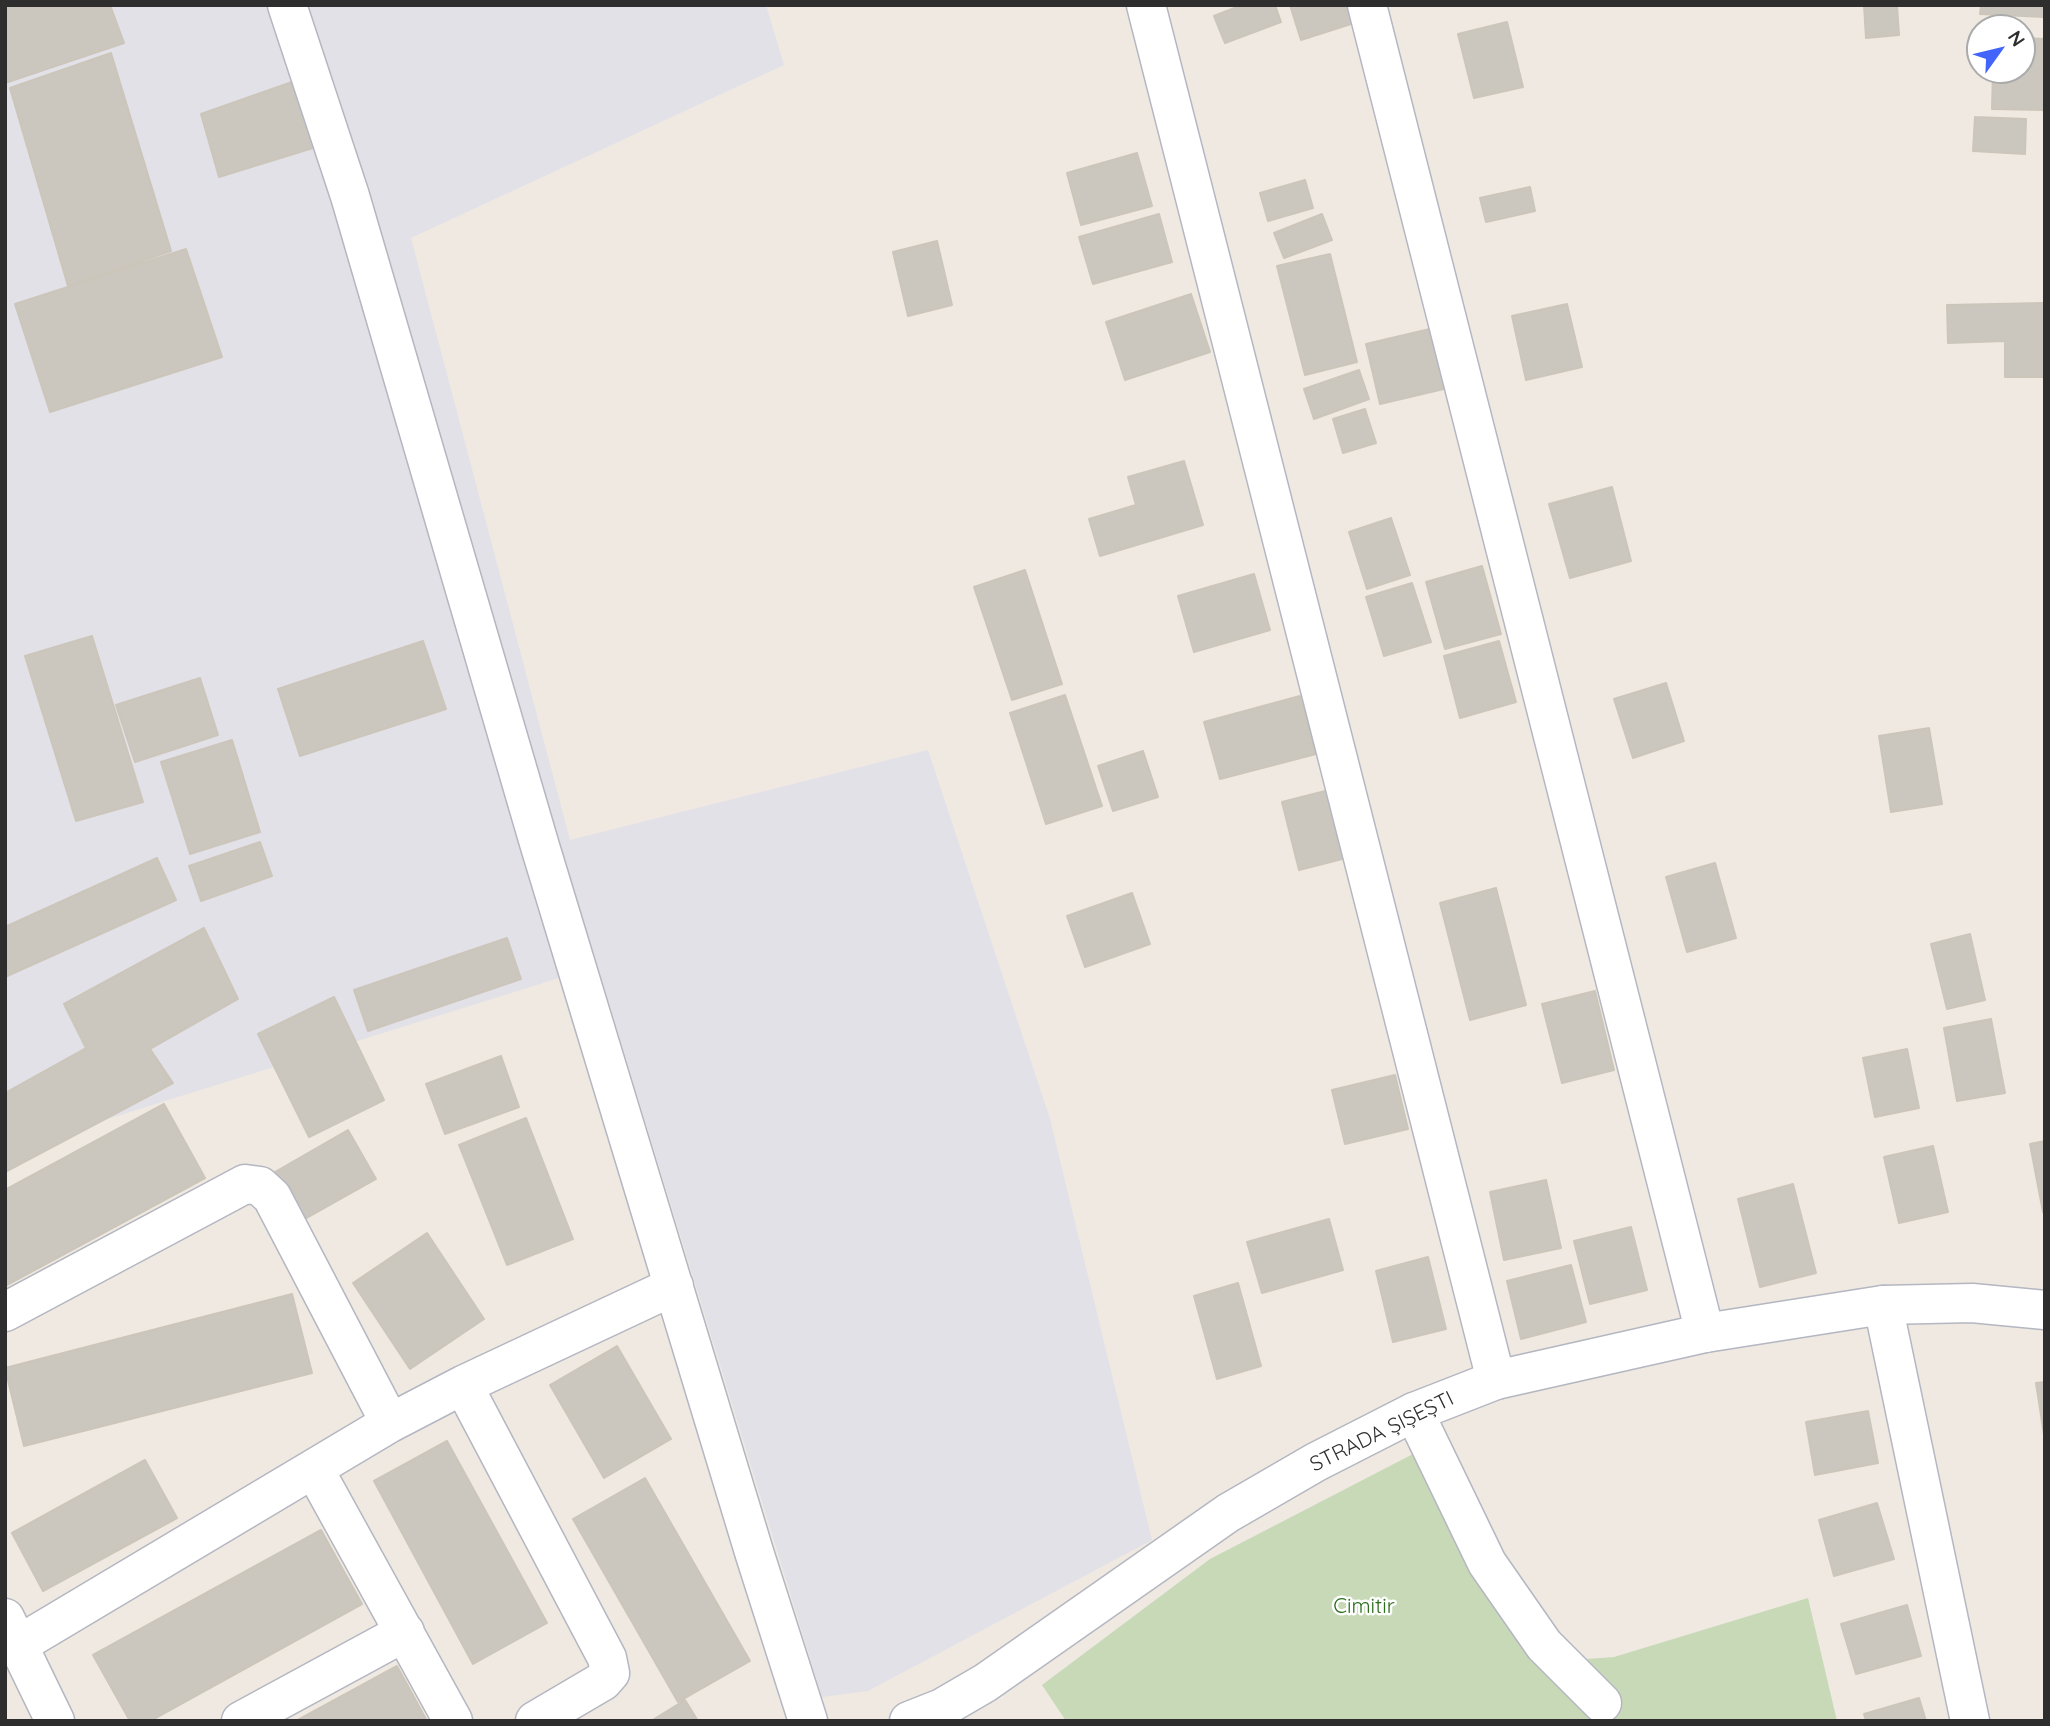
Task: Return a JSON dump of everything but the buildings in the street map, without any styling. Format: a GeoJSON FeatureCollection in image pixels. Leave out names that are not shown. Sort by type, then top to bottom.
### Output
{"type":"FeatureCollection","features":[{"type":"Feature","properties":{"kind":"street"},"geometry":{"type":"LineString","coordinates":[[287,5],[349,196],[539,843],[808,1721]]}},
{"type":"Feature","properties":{"kind":"street"},"geometry":{"type":"LineString","coordinates":[[1146,5],[1496,1380]]}},
{"type":"Feature","properties":{"kind":"street"},"geometry":{"type":"LineString","coordinates":[[1367,5],[1705,1333]]}},
{"type":"Feature","properties":{"kind":"street"},"geometry":{"type":"LineString","coordinates":[[5,1312],[245,1184],[260,1186],[272,1196],[390,1423]]}},
{"type":"Feature","properties":{"kind":"street"},"geometry":{"type":"LineString","coordinates":[[55,1721],[12,1632],[314,1469],[390,1423],[463,1385],[674,1286]]}},
{"type":"Feature","properties":{"kind":"street","name":"STRADA ȘIȘEȘTI"},"geometry":{"type":"LineString","coordinates":[[909,1721],[942,1708],[985,1684],[1228,1513],[1316,1462],[1414,1412],[1496,1380],[1705,1333],[1883,1305],[1972,1303],[2045,1310]]}},
{"type":"Feature","properties":{"kind":"street"},"geometry":{"type":"LineString","coordinates":[[1883,1305],[1970,1721]]}},
{"type":"Feature","properties":{"kind":"street"},"geometry":{"type":"LineString","coordinates":[[463,1385],[607,1658],[610,1673],[603,1681],[535,1721]]}},
{"type":"Feature","properties":{"kind":"street"},"geometry":{"type":"LineString","coordinates":[[1414,1412],[1487,1563],[1544,1646],[1602,1703]]}},
{"type":"Feature","properties":{"kind":"street"},"geometry":{"type":"LineString","coordinates":[[314,1469],[453,1721]]}},
{"type":"Feature","properties":{"kind":"street"},"geometry":{"type":"LineString","coordinates":[[242,1721],[405,1632]]}},
{"type":"Feature","properties":{"kind":"shaded area"},"geometry":{"type":"Polygon","coordinates":[[[5,5],[766,5],[784,65],[411,238],[570,840],[928,750],[1050,1119],[1152,1540],[868,1691],[822,1697],[597,964],[5,1151],[5,5]]]}},
{"type":"Feature","properties":{"kind":"green space","name":"Cimitir"},"geometry":{"type":"Polygon","coordinates":[[[1413,1454],[1545,1662],[1614,1657],[1808,1598],[1837,1721],[1066,1721],[1042,1685],[1210,1559],[1413,1454]]]}}]}
